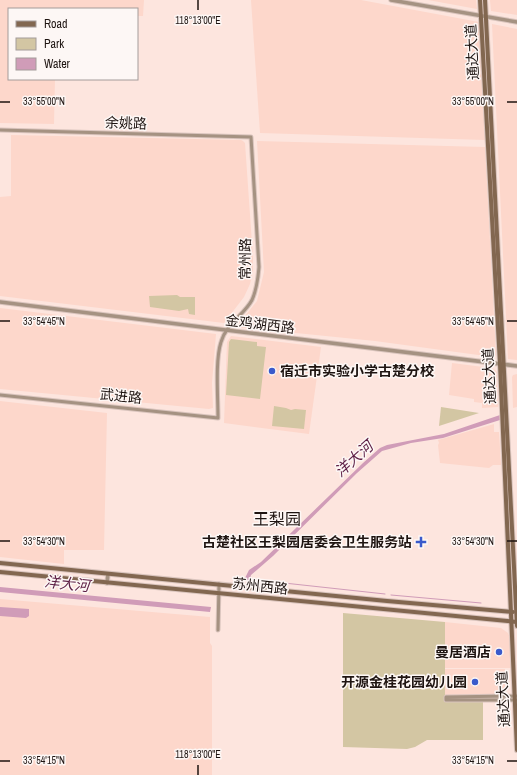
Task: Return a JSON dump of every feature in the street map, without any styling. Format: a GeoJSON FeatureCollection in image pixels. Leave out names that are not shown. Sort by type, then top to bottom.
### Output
{"type":"FeatureCollection","features":[{"type":"Feature","properties":{"kind":"main road","name":"通达大道"},"geometry":{"type":"LineString","coordinates":[[480,0],[483,16],[517,626]]}},
{"type":"Feature","properties":{"kind":"main road","name":"通达大道"},"geometry":{"type":"LineString","coordinates":[[483,16],[485,0]]}},
{"type":"Feature","properties":{"kind":"main road","name":"通达大道"},"geometry":{"type":"LineString","coordinates":[[502,365],[517,750]]}},
{"type":"Feature","properties":{"kind":"main road","name":"苏州西路"},"geometry":{"type":"LineString","coordinates":[[0,563],[517,612]]}},
{"type":"Feature","properties":{"kind":"main road","name":"苏州西路"},"geometry":{"type":"LineString","coordinates":[[0,572],[517,622]]}},
{"type":"Feature","properties":{"kind":"street"},"geometry":{"type":"LineString","coordinates":[[391,0],[517,22]]}},
{"type":"Feature","properties":{"kind":"street","name":"余姚路"},"geometry":{"type":"LineString","coordinates":[[0,130],[251,137]]}},
{"type":"Feature","properties":{"kind":"street","name":"常州路"},"geometry":{"type":"LineString","coordinates":[[218,418],[219,355],[221,341],[226,331],[251,301],[257,284],[259,267],[251,137]]}},
{"type":"Feature","properties":{"kind":"street","name":"金鸡湖西路"},"geometry":{"type":"LineString","coordinates":[[0,302],[517,366]]}},
{"type":"Feature","properties":{"kind":"street","name":"武进路"},"geometry":{"type":"LineString","coordinates":[[0,395],[218,418]]}},
{"type":"Feature","properties":{"kind":"street"},"geometry":{"type":"LineString","coordinates":[[107,583],[108,574]]}},
{"type":"Feature","properties":{"kind":"street"},"geometry":{"type":"LineString","coordinates":[[198,582],[198,591]]}},
{"type":"Feature","properties":{"kind":"street"},"geometry":{"type":"LineString","coordinates":[[218,630],[219,584]]}},
{"type":"Feature","properties":{"kind":"street"},"geometry":{"type":"LineString","coordinates":[[236,595],[237,586]]}},
{"type":"Feature","properties":{"kind":"street"},"geometry":{"type":"LineString","coordinates":[[473,698],[446,700],[446,697],[516,698]]}},
{"type":"Feature","properties":{"kind":"shaded area"},"geometry":{"type":"Polygon","coordinates":[[[0,0],[144,0],[143,16],[138,16],[138,8],[8,8],[8,80],[55,80],[54,124],[0,123],[0,0]]]}},
{"type":"Feature","properties":{"kind":"shaded area"},"geometry":{"type":"Polygon","coordinates":[[[251,0],[361,0],[479,22],[485,140],[260,133],[251,0]]]}},
{"type":"Feature","properties":{"kind":"shaded area"},"geometry":{"type":"Polygon","coordinates":[[[428,0],[476,0],[477,9],[428,0]]]}},
{"type":"Feature","properties":{"kind":"shaded area"},"geometry":{"type":"Polygon","coordinates":[[[490,0],[517,0],[517,15],[491,11],[490,0]]]}},
{"type":"Feature","properties":{"kind":"shaded area"},"geometry":{"type":"Polygon","coordinates":[[[492,24],[517,29],[517,360],[508,359],[492,24]]]}},
{"type":"Feature","properties":{"kind":"shaded area"},"geometry":{"type":"Polygon","coordinates":[[[11,135],[243,141],[245,143],[253,271],[250,284],[244,297],[224,323],[0,296],[0,197],[11,196],[11,135]]]}},
{"type":"Feature","properties":{"kind":"shaded area"},"geometry":{"type":"Polygon","coordinates":[[[257,141],[485,147],[496,355],[493,357],[375,341],[236,327],[257,301],[264,272],[257,141]]]}},
{"type":"Feature","properties":{"kind":"shaded area"},"geometry":{"type":"Polygon","coordinates":[[[0,308],[216,334],[212,383],[213,408],[209,409],[0,389],[0,308]]]}},
{"type":"Feature","properties":{"kind":"shaded area","name":"宿迁市实验小学古楚分校"},"geometry":{"type":"Polygon","coordinates":[[[231,336],[321,347],[309,434],[224,423],[227,342],[231,336]]]}},
{"type":"Feature","properties":{"kind":"shaded area"},"geometry":{"type":"Polygon","coordinates":[[[452,363],[491,368],[495,370],[497,372],[498,407],[482,408],[482,403],[474,402],[474,399],[449,395],[452,363]]]}},
{"type":"Feature","properties":{"kind":"shaded area"},"geometry":{"type":"Polygon","coordinates":[[[517,374],[517,407],[513,408],[512,377],[513,375],[517,374]]]}},
{"type":"Feature","properties":{"kind":"shaded area"},"geometry":{"type":"Polygon","coordinates":[[[0,401],[107,413],[104,550],[64,550],[64,564],[0,557],[0,401]]]}},
{"type":"Feature","properties":{"kind":"shaded area"},"geometry":{"type":"Polygon","coordinates":[[[494,424],[494,432],[499,432],[501,465],[493,465],[489,468],[440,463],[438,440],[494,424]]]}},
{"type":"Feature","properties":{"kind":"shaded area"},"geometry":{"type":"Polygon","coordinates":[[[0,599],[210,617],[210,643],[212,646],[212,775],[0,775],[0,599]]]}},
{"type":"Feature","properties":{"kind":"shaded area"},"geometry":{"type":"Polygon","coordinates":[[[445,622],[501,628],[508,633],[510,638],[511,668],[445,668],[445,622]]]}},
{"type":"Feature","properties":{"kind":"shaded area","name":"开源金桂花园幼儿园"},"geometry":{"type":"Polygon","coordinates":[[[445,669],[505,669],[505,694],[445,695],[445,669]]]}},
{"type":"Feature","properties":{"kind":"green space"},"geometry":{"type":"Polygon","coordinates":[[[177,295],[180,297],[195,297],[195,315],[189,314],[188,309],[179,311],[150,307],[149,296],[177,295]]]}},
{"type":"Feature","properties":{"kind":"green space"},"geometry":{"type":"Polygon","coordinates":[[[231,339],[257,342],[257,346],[266,347],[260,399],[226,395],[229,342],[231,339]]]}},
{"type":"Feature","properties":{"kind":"green space"},"geometry":{"type":"Polygon","coordinates":[[[274,406],[291,410],[306,410],[304,429],[272,426],[274,406]]]}},
{"type":"Feature","properties":{"kind":"green space"},"geometry":{"type":"Polygon","coordinates":[[[441,407],[479,413],[439,426],[441,407]]]}},
{"type":"Feature","properties":{"kind":"green space"},"geometry":{"type":"Polygon","coordinates":[[[343,613],[445,622],[445,701],[483,701],[483,740],[427,740],[415,747],[407,749],[343,747],[343,613]]]}},
{"type":"Feature","properties":{"kind":"water"},"geometry":{"type":"Polygon","coordinates":[[[500,415],[500,420],[443,438],[411,443],[382,451],[357,473],[273,556],[251,575],[249,581],[244,580],[249,570],[261,562],[380,448],[387,445],[444,434],[500,415]]]}},
{"type":"Feature","properties":{"kind":"water"},"geometry":{"type":"Polygon","coordinates":[[[0,587],[211,607],[210,612],[0,592],[0,587]]]}},
{"type":"Feature","properties":{"kind":"water"},"geometry":{"type":"Polygon","coordinates":[[[0,607],[29,609],[29,616],[26,618],[0,616],[0,607]]]}},
{"type":"Feature","properties":{"kind":"waterway"},"geometry":{"type":"LineString","coordinates":[[284,583],[385,594]]}},
{"type":"Feature","properties":{"kind":"waterway"},"geometry":{"type":"LineString","coordinates":[[391,595],[481,603]]}},
{"type":"Feature","properties":{"kind":"place","name":"宿迁市实验小学古楚分校"},"geometry":{"type":"Point","coordinates":[272,371]}},
{"type":"Feature","properties":{"kind":"place","name":"古楚社区王梨园居委会卫生服务站"},"geometry":{"type":"Point","coordinates":[421,542]}},
{"type":"Feature","properties":{"kind":"place","name":"曼居酒店"},"geometry":{"type":"Point","coordinates":[499,652]}},
{"type":"Feature","properties":{"kind":"place","name":"开源金桂花园幼儿园"},"geometry":{"type":"Point","coordinates":[475,682]}},
{"type":"Feature","properties":{"kind":"district","name":"王梨园"},"geometry":{"type":"Point","coordinates":[277,519]}},
{"type":"Feature","properties":{"kind":"water label","name":"洋大河"},"geometry":{"type":"Point","coordinates":[354,459]}},
{"type":"Feature","properties":{"kind":"water label","name":"洋大河"},"geometry":{"type":"Point","coordinates":[67,584]}}]}
